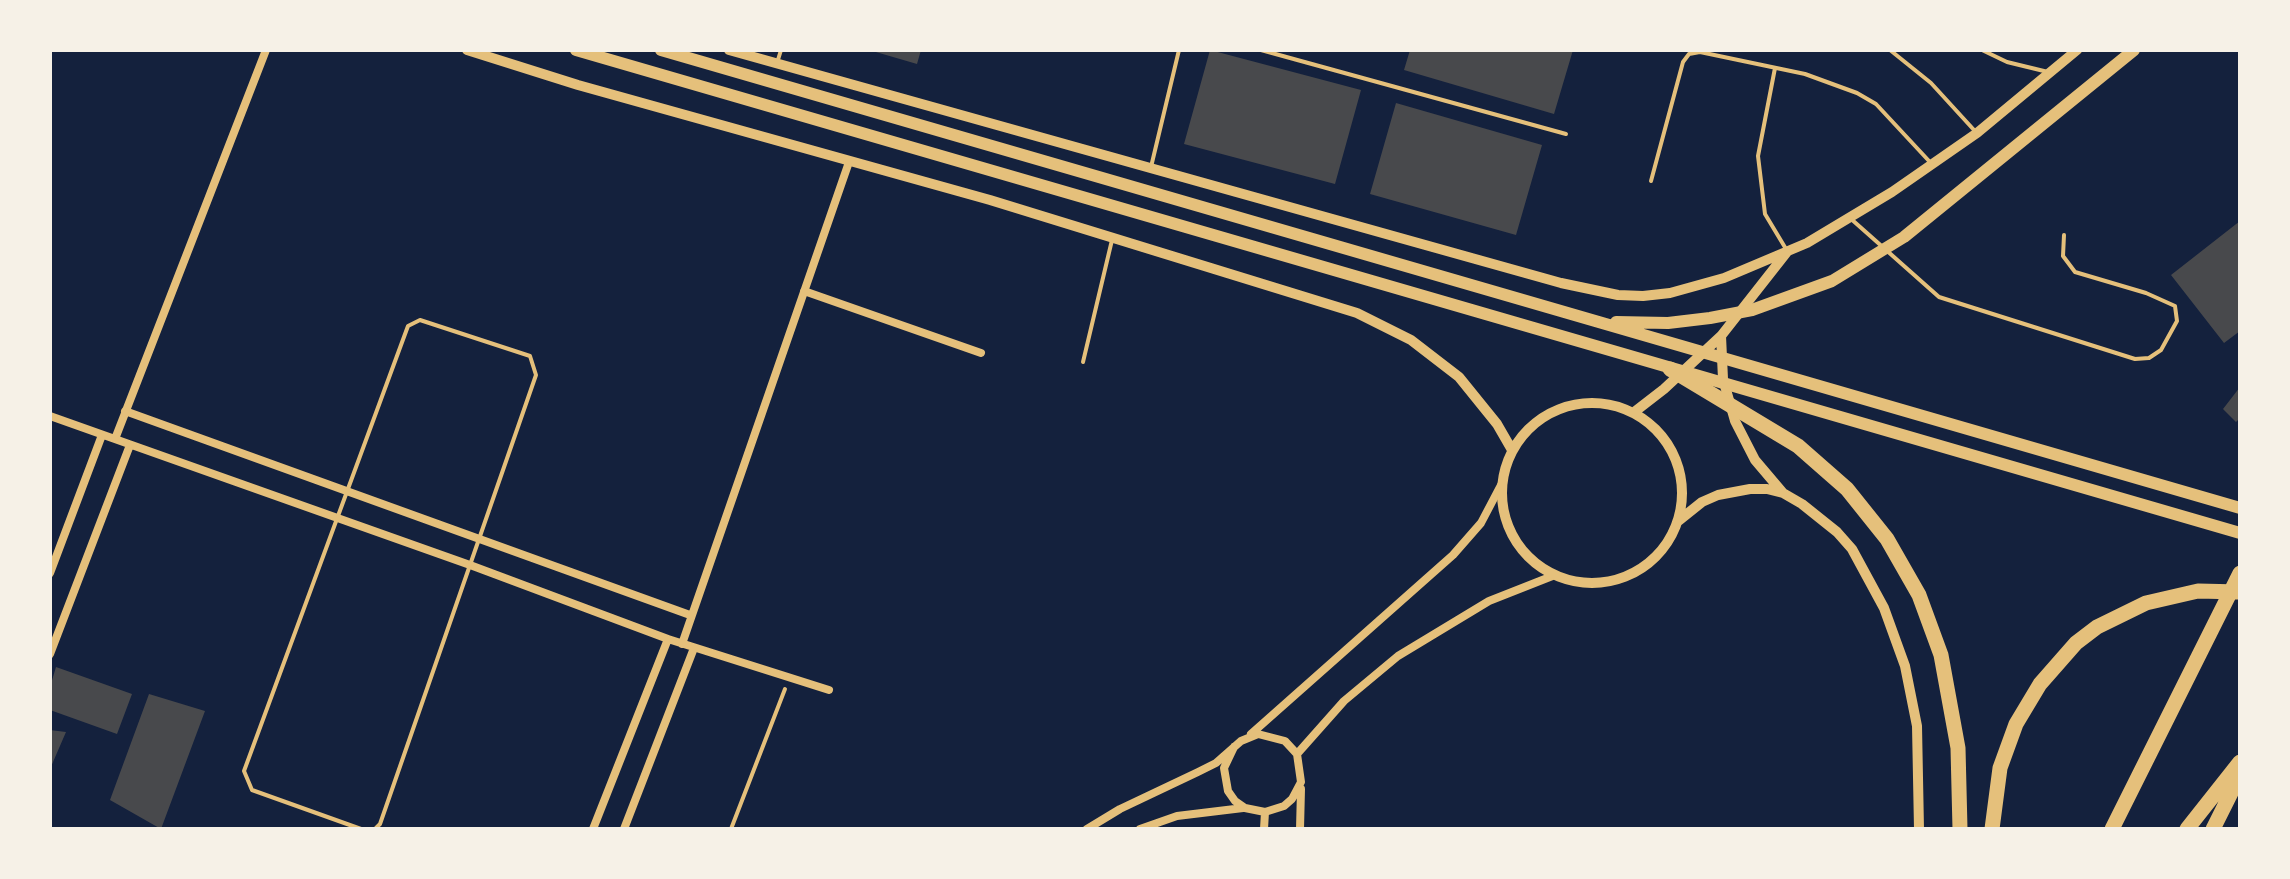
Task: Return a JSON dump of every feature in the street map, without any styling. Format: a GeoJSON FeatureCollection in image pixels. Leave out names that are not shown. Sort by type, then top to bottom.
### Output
{"type":"FeatureCollection","features":[{"type":"Feature","properties":{"kind":"highway"},"geometry":{"type":"LineString","coordinates":[[1670,369],[1798,446],[1847,489],[1888,539],[1919,595],[1941,655],[1958,748],[1960,829]]}},
{"type":"Feature","properties":{"kind":"highway"},"geometry":{"type":"LineString","coordinates":[[2112,829],[2240,572]]}},
{"type":"Feature","properties":{"kind":"highway"},"geometry":{"type":"LineString","coordinates":[[1992,829],[2000,768],[2016,724],[2040,684],[2076,644],[2109,620],[2146,603],[2198,592],[2240,592]]}},
{"type":"Feature","properties":{"kind":"highway"},"geometry":{"type":"LineString","coordinates":[[2187,829],[2240,762]]}},
{"type":"Feature","properties":{"kind":"highway"},"geometry":{"type":"LineString","coordinates":[[2213,829],[2240,775]]}},
{"type":"Feature","properties":{"kind":"main road"},"geometry":{"type":"LineString","coordinates":[[576,50],[2240,533]]}},
{"type":"Feature","properties":{"kind":"main road"},"geometry":{"type":"LineString","coordinates":[[661,50],[2240,508]]}},
{"type":"Feature","properties":{"kind":"main road"},"geometry":{"type":"LineString","coordinates":[[1584,319],[1668,323],[1710,318],[1752,310],[1832,281],[1904,237],[2134,50]]}},
{"type":"Feature","properties":{"kind":"street"},"geometry":{"type":"LineString","coordinates":[[115,439],[266,50]]}},
{"type":"Feature","properties":{"kind":"street"},"geometry":{"type":"LineString","coordinates":[[467,50],[578,85],[990,200],[1330,304],[1385,325],[1436,357],[1459,378],[1497,424],[1512,450]]}},
{"type":"Feature","properties":{"kind":"street"},"geometry":{"type":"LineString","coordinates":[[729,50],[1543,278],[1618,295],[1643,296],[1697,286],[1788,252],[1850,218],[1977,133],[2077,50]]}},
{"type":"Feature","properties":{"kind":"street"},"geometry":{"type":"LineString","coordinates":[[682,644],[849,162]]}},
{"type":"Feature","properties":{"kind":"street"},"geometry":{"type":"LineString","coordinates":[[1633,412],[1720,336],[1788,252]]}},
{"type":"Feature","properties":{"kind":"street"},"geometry":{"type":"LineString","coordinates":[[804,291],[981,353]]}},
{"type":"Feature","properties":{"kind":"street"},"geometry":{"type":"LineString","coordinates":[[1720,336],[1723,379],[1735,421],[1755,460],[1783,493],[1820,518],[1852,549],[1890,622],[1905,666],[1918,726],[1919,829]]}},
{"type":"Feature","properties":{"kind":"street"},"geometry":{"type":"LineString","coordinates":[[1087,829],[1216,763],[1453,556],[1481,523],[1502,485],[1512,450],[1534,424],[1565,407],[1599,403],[1633,412],[1662,436],[1672,451],[1682,486],[1676,523],[1658,554],[1627,576],[1591,583],[1555,575],[1539,566],[1514,539],[1506,522],[1502,485]]}},
{"type":"Feature","properties":{"kind":"street"},"geometry":{"type":"LineString","coordinates":[[126,411],[690,615]]}},
{"type":"Feature","properties":{"kind":"street"},"geometry":{"type":"LineString","coordinates":[[50,416],[682,644],[829,690]]}},
{"type":"Feature","properties":{"kind":"street"},"geometry":{"type":"LineString","coordinates":[[50,573],[102,435]]}},
{"type":"Feature","properties":{"kind":"street"},"geometry":{"type":"LineString","coordinates":[[50,654],[130,445]]}},
{"type":"Feature","properties":{"kind":"street"},"geometry":{"type":"LineString","coordinates":[[1676,523],[1702,502],[1734,491],[1750,488],[1783,493]]}},
{"type":"Feature","properties":{"kind":"street"},"geometry":{"type":"LineString","coordinates":[[1297,754],[1344,701],[1398,656],[1489,601],[1555,575]]}},
{"type":"Feature","properties":{"kind":"street"},"geometry":{"type":"LineString","coordinates":[[592,829],[668,639]]}},
{"type":"Feature","properties":{"kind":"street"},"geometry":{"type":"LineString","coordinates":[[624,829],[694,648]]}},
{"type":"Feature","properties":{"kind":"street"},"geometry":{"type":"LineString","coordinates":[[1249,736],[1276,736],[1297,754],[1300,829]]}},
{"type":"Feature","properties":{"kind":"street"},"geometry":{"type":"LineString","coordinates":[[1234,747],[1224,768],[1224,780],[1228,791],[1245,808]]}},
{"type":"Feature","properties":{"kind":"street"},"geometry":{"type":"LineString","coordinates":[[1140,829],[1177,816],[1245,808],[1264,812],[1292,800],[1301,782]]}},
{"type":"Feature","properties":{"kind":"street"},"geometry":{"type":"LineString","coordinates":[[1264,812],[1264,829]]}},
{"type":"Feature","properties":{"kind":"lane"},"geometry":{"type":"LineString","coordinates":[[777,63],[781,50]]}},
{"type":"Feature","properties":{"kind":"lane"},"geometry":{"type":"LineString","coordinates":[[1151,168],[1179,50]]}},
{"type":"Feature","properties":{"kind":"lane"},"geometry":{"type":"LineString","coordinates":[[1261,50],[1566,134]]}},
{"type":"Feature","properties":{"kind":"lane"},"geometry":{"type":"LineString","coordinates":[[1890,50],[1931,83],[1977,133]]}},
{"type":"Feature","properties":{"kind":"lane"},"geometry":{"type":"LineString","coordinates":[[1982,50],[2007,62],[2050,72]]}},
{"type":"Feature","properties":{"kind":"lane"},"geometry":{"type":"LineString","coordinates":[[1651,181],[1683,62],[1690,54],[1700,52],[1835,83],[1876,104],[1933,164]]}},
{"type":"Feature","properties":{"kind":"lane"},"geometry":{"type":"LineString","coordinates":[[1775,68],[1758,156],[1765,214],[1788,252]]}},
{"type":"Feature","properties":{"kind":"lane"},"geometry":{"type":"LineString","coordinates":[[1850,218],[1939,297],[2135,360],[2149,358],[2161,350],[2177,320],[2174,306],[2146,293],[2074,272],[2063,256],[2064,236]]}},
{"type":"Feature","properties":{"kind":"lane"},"geometry":{"type":"LineString","coordinates":[[1084,362],[1112,240]]}},
{"type":"Feature","properties":{"kind":"lane"},"geometry":{"type":"LineString","coordinates":[[361,829],[252,790],[244,771],[408,326],[413,321],[426,321],[530,356],[536,375],[380,824],[375,829]]}},
{"type":"Feature","properties":{"kind":"path"},"geometry":{"type":"LineString","coordinates":[[731,829],[790,676]]}},
{"type":"Feature","properties":{"kind":"building"},"geometry":{"type":"Polygon","coordinates":[[[869,50],[921,50],[917,64],[869,50]]]}},
{"type":"Feature","properties":{"kind":"building"},"geometry":{"type":"Polygon","coordinates":[[[1210,50],[1361,90],[1335,184],[1184,144],[1210,50]]]}},
{"type":"Feature","properties":{"kind":"building"},"geometry":{"type":"Polygon","coordinates":[[[1410,50],[1573,50],[1554,114],[1404,70],[1410,50]]]}},
{"type":"Feature","properties":{"kind":"building"},"geometry":{"type":"Polygon","coordinates":[[[1396,103],[1542,145],[1516,235],[1370,194],[1396,103]]]}},
{"type":"Feature","properties":{"kind":"building"},"geometry":{"type":"Polygon","coordinates":[[[2240,221],[2240,331],[2224,343],[2171,275],[2240,221]]]}},
{"type":"Feature","properties":{"kind":"building"},"geometry":{"type":"Polygon","coordinates":[[[2240,387],[2240,418],[2236,422],[2223,409],[2240,387]]]}},
{"type":"Feature","properties":{"kind":"building"},"geometry":{"type":"Polygon","coordinates":[[[56,667],[132,694],[117,734],[50,710],[50,687],[56,667]]]}},
{"type":"Feature","properties":{"kind":"building"},"geometry":{"type":"Polygon","coordinates":[[[149,694],[205,711],[161,829],[110,800],[149,694]]]}},
{"type":"Feature","properties":{"kind":"building"},"geometry":{"type":"Polygon","coordinates":[[[50,730],[66,732],[50,769],[50,730]]]}}]}
